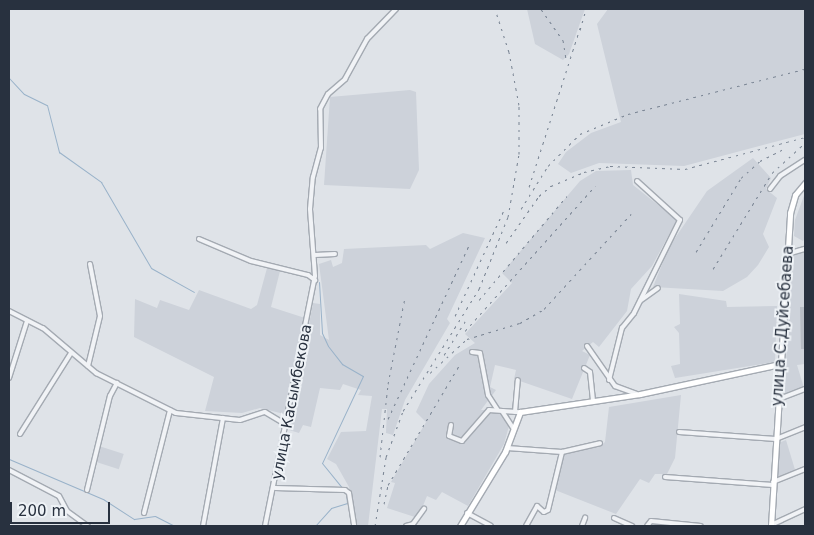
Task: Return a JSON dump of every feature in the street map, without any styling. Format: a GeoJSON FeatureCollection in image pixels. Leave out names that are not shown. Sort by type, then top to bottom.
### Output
{"type":"FeatureCollection","features":[{"type":"Feature","properties":{"kind":"street","name":"улица Касымбекова"},"geometry":{"type":"LineString","coordinates":[[265,526],[275,488],[315,278],[311,191],[321,148],[323,101],[345,79],[367,39],[396,9]]}},
{"type":"Feature","properties":{"kind":"street"},"geometry":{"type":"LineString","coordinates":[[770,189],[784,172],[805,160]]}},
{"type":"Feature","properties":{"kind":"street"},"geometry":{"type":"LineString","coordinates":[[609,380],[622,328],[640,302],[680,220],[637,181]]}},
{"type":"Feature","properties":{"kind":"street","name":"улица С.Дуйсебаева"},"geometry":{"type":"LineString","coordinates":[[771,526],[790,213],[797,191],[805,183]]}},
{"type":"Feature","properties":{"kind":"street"},"geometry":{"type":"LineString","coordinates":[[199,239],[251,261],[315,278]]}},
{"type":"Feature","properties":{"kind":"street"},"geometry":{"type":"LineString","coordinates":[[787,254],[805,249]]}},
{"type":"Feature","properties":{"kind":"street"},"geometry":{"type":"LineString","coordinates":[[315,255],[335,254]]}},
{"type":"Feature","properties":{"kind":"street"},"geometry":{"type":"LineString","coordinates":[[88,366],[100,316],[90,264]]}},
{"type":"Feature","properties":{"kind":"street"},"geometry":{"type":"LineString","coordinates":[[640,302],[658,288]]}},
{"type":"Feature","properties":{"kind":"street"},"geometry":{"type":"LineString","coordinates":[[9,311],[43,328],[88,366],[170,410],[240,420],[265,412],[287,425]]}},
{"type":"Feature","properties":{"kind":"street"},"geometry":{"type":"LineString","coordinates":[[9,375],[27,321]]}},
{"type":"Feature","properties":{"kind":"street"},"geometry":{"type":"LineString","coordinates":[[587,346],[609,380],[622,390],[640,394]]}},
{"type":"Feature","properties":{"kind":"street"},"geometry":{"type":"LineString","coordinates":[[472,352],[480,353],[488,395],[512,428]]}},
{"type":"Feature","properties":{"kind":"street"},"geometry":{"type":"LineString","coordinates":[[20,434],[71,353]]}},
{"type":"Feature","properties":{"kind":"street"},"geometry":{"type":"LineString","coordinates":[[450,425],[450,436],[462,441],[486,412],[499,409],[517,412],[640,394],[780,364]]}},
{"type":"Feature","properties":{"kind":"street"},"geometry":{"type":"LineString","coordinates":[[584,368],[590,372],[593,400]]}},
{"type":"Feature","properties":{"kind":"street"},"geometry":{"type":"LineString","coordinates":[[460,526],[504,450],[517,412],[518,380]]}},
{"type":"Feature","properties":{"kind":"street"},"geometry":{"type":"LineString","coordinates":[[87,490],[110,396],[117,383]]}},
{"type":"Feature","properties":{"kind":"street"},"geometry":{"type":"LineString","coordinates":[[779,399],[805,389]]}},
{"type":"Feature","properties":{"kind":"street"},"geometry":{"type":"LineString","coordinates":[[144,513],[170,410]]}},
{"type":"Feature","properties":{"kind":"street"},"geometry":{"type":"LineString","coordinates":[[203,526],[223,418]]}},
{"type":"Feature","properties":{"kind":"street"},"geometry":{"type":"LineString","coordinates":[[678,432],[776,438],[805,427]]}},
{"type":"Feature","properties":{"kind":"street"},"geometry":{"type":"LineString","coordinates":[[504,450],[562,452],[600,443]]}},
{"type":"Feature","properties":{"kind":"street"},"geometry":{"type":"LineString","coordinates":[[526,526],[537,506],[544,512],[548,510],[562,452]]}},
{"type":"Feature","properties":{"kind":"street"},"geometry":{"type":"LineString","coordinates":[[665,477],[773,484],[805,469]]}},
{"type":"Feature","properties":{"kind":"street"},"geometry":{"type":"LineString","coordinates":[[9,470],[59,496],[67,511],[88,526]]}},
{"type":"Feature","properties":{"kind":"street"},"geometry":{"type":"LineString","coordinates":[[275,488],[345,490],[349,492],[354,526]]}},
{"type":"Feature","properties":{"kind":"street"},"geometry":{"type":"LineString","coordinates":[[406,526],[415,522],[424,509]]}},
{"type":"Feature","properties":{"kind":"street"},"geometry":{"type":"LineString","coordinates":[[771,526],[805,510]]}},
{"type":"Feature","properties":{"kind":"street"},"geometry":{"type":"LineString","coordinates":[[467,513],[491,526]]}},
{"type":"Feature","properties":{"kind":"street"},"geometry":{"type":"LineString","coordinates":[[582,526],[585,518]]}},
{"type":"Feature","properties":{"kind":"street"},"geometry":{"type":"LineString","coordinates":[[614,518],[632,526]]}},
{"type":"Feature","properties":{"kind":"street"},"geometry":{"type":"LineString","coordinates":[[415,522],[419,526]]}},
{"type":"Feature","properties":{"kind":"street"},"geometry":{"type":"LineString","coordinates":[[648,524],[702,526]]}},
{"type":"Feature","properties":{"kind":"shaded area"},"geometry":{"type":"Polygon","coordinates":[[[527,9],[585,9],[569,54],[563,60],[535,44],[527,9]]]}},
{"type":"Feature","properties":{"kind":"shaded area"},"geometry":{"type":"Polygon","coordinates":[[[608,9],[805,9],[805,134],[684,166],[599,163],[571,173],[558,164],[566,152],[591,133],[621,122],[597,24],[608,9]]]}},
{"type":"Feature","properties":{"kind":"shaded area"},"geometry":{"type":"Polygon","coordinates":[[[410,90],[416,92],[419,170],[410,189],[324,185],[330,97],[410,90]]]}},
{"type":"Feature","properties":{"kind":"shaded area"},"geometry":{"type":"Polygon","coordinates":[[[753,158],[771,178],[766,189],[777,198],[763,234],[769,247],[758,265],[747,277],[723,291],[653,287],[669,247],[707,191],[753,158]]]}},
{"type":"Feature","properties":{"kind":"shaded area"},"geometry":{"type":"Polygon","coordinates":[[[631,170],[633,185],[677,220],[652,266],[631,289],[627,311],[599,347],[593,342],[582,351],[590,355],[572,399],[514,379],[516,370],[495,365],[490,387],[496,390],[481,410],[497,410],[506,417],[509,426],[504,444],[468,506],[442,492],[436,500],[427,496],[418,518],[387,508],[395,483],[391,482],[426,422],[416,412],[429,384],[455,355],[475,343],[465,334],[512,283],[502,273],[580,181],[596,171],[631,170]]]}},
{"type":"Feature","properties":{"kind":"shaded area"},"geometry":{"type":"Polygon","coordinates":[[[805,193],[805,238],[803,241],[794,236],[795,220],[805,193]]]}},
{"type":"Feature","properties":{"kind":"shaded area"},"geometry":{"type":"Polygon","coordinates":[[[463,233],[485,238],[447,319],[450,323],[405,400],[393,435],[386,433],[387,409],[382,409],[368,526],[356,526],[349,487],[336,464],[327,459],[341,432],[366,431],[372,396],[358,395],[361,390],[343,384],[340,390],[320,388],[311,427],[303,425],[299,433],[289,430],[313,303],[320,304],[320,335],[329,340],[319,264],[331,260],[333,267],[342,263],[344,249],[426,245],[430,249],[463,233]]]}},
{"type":"Feature","properties":{"kind":"shaded area"},"geometry":{"type":"Polygon","coordinates":[[[805,252],[805,364],[797,365],[804,388],[784,397],[792,256],[805,252]]]}},
{"type":"Feature","properties":{"kind":"shaded area"},"geometry":{"type":"Polygon","coordinates":[[[267,268],[280,271],[271,307],[305,318],[284,414],[260,408],[242,413],[205,411],[214,377],[134,337],[135,299],[157,308],[160,300],[189,310],[199,290],[251,309],[257,305],[267,268]]]}},
{"type":"Feature","properties":{"kind":"shaded area"},"geometry":{"type":"Polygon","coordinates":[[[679,294],[726,301],[727,307],[777,306],[775,362],[675,378],[671,366],[680,364],[679,333],[674,327],[680,324],[679,294]]]}},
{"type":"Feature","properties":{"kind":"shaded area"},"geometry":{"type":"Polygon","coordinates":[[[681,395],[675,458],[667,474],[655,474],[649,483],[640,479],[616,514],[555,490],[565,452],[599,447],[605,442],[609,407],[681,395]]]}},
{"type":"Feature","properties":{"kind":"shaded area"},"geometry":{"type":"Polygon","coordinates":[[[786,440],[796,473],[775,481],[776,444],[786,440]]]}},
{"type":"Feature","properties":{"kind":"shaded area"},"geometry":{"type":"Polygon","coordinates":[[[99,446],[124,454],[119,469],[94,461],[99,446]]]}},
{"type":"Feature","properties":{"kind":"building"},"geometry":{"type":"Polygon","coordinates":[[[800,307],[805,307],[805,349],[801,349],[800,307]]]}},
{"type":"Feature","properties":{"kind":"waterway"},"geometry":{"type":"LineString","coordinates":[[9,78],[24,94],[47,105],[59,152],[101,182],[151,268],[194,292]]}},
{"type":"Feature","properties":{"kind":"waterway"},"geometry":{"type":"LineString","coordinates":[[319,282],[322,333],[328,346],[342,364],[363,376],[322,463],[343,489]]}},
{"type":"Feature","properties":{"kind":"waterway"},"geometry":{"type":"LineString","coordinates":[[9,459],[103,499],[134,519],[155,516],[175,526]]}},
{"type":"Feature","properties":{"kind":"waterway"},"geometry":{"type":"LineString","coordinates":[[315,526],[331,508],[347,503],[346,492]]}},
{"type":"Feature","properties":{"kind":"railway"},"geometry":{"type":"LineString","coordinates":[[375,526],[386,457],[403,411],[479,289],[508,217],[519,154],[519,105],[509,52],[495,9]]}},
{"type":"Feature","properties":{"kind":"railway"},"geometry":{"type":"LineString","coordinates":[[541,9],[563,40],[566,58]]}},
{"type":"Feature","properties":{"kind":"railway"},"geometry":{"type":"LineString","coordinates":[[580,30],[586,9]]}},
{"type":"Feature","properties":{"kind":"railway"},"geometry":{"type":"LineString","coordinates":[[529,187],[581,25]]}},
{"type":"Feature","properties":{"kind":"railway"},"geometry":{"type":"LineString","coordinates":[[521,209],[548,166],[580,134],[628,114],[805,69]]}},
{"type":"Feature","properties":{"kind":"railway"},"geometry":{"type":"LineString","coordinates":[[506,243],[539,196],[551,186],[584,172],[610,166],[685,169],[805,137]]}},
{"type":"Feature","properties":{"kind":"railway"},"geometry":{"type":"LineString","coordinates":[[713,269],[772,173],[805,143]]}},
{"type":"Feature","properties":{"kind":"railway"},"geometry":{"type":"LineString","coordinates":[[696,252],[741,178],[760,161],[787,147]]}},
{"type":"Feature","properties":{"kind":"railway"},"geometry":{"type":"LineString","coordinates":[[465,331],[595,186]]}},
{"type":"Feature","properties":{"kind":"railway"},"geometry":{"type":"LineString","coordinates":[[479,300],[567,196]]}},
{"type":"Feature","properties":{"kind":"railway"},"geometry":{"type":"LineString","coordinates":[[455,316],[504,210]]}},
{"type":"Feature","properties":{"kind":"railway"},"geometry":{"type":"LineString","coordinates":[[430,373],[467,339],[520,323],[544,309],[631,214]]}},
{"type":"Feature","properties":{"kind":"railway"},"geometry":{"type":"LineString","coordinates":[[388,419],[469,245]]}},
{"type":"Feature","properties":{"kind":"railway"},"geometry":{"type":"LineString","coordinates":[[380,457],[388,384],[405,297]]}},
{"type":"Feature","properties":{"kind":"railway"},"geometry":{"type":"LineString","coordinates":[[444,355],[466,320]]}},
{"type":"Feature","properties":{"kind":"railway"},"geometry":{"type":"LineString","coordinates":[[384,504],[388,485],[459,366]]}}]}
